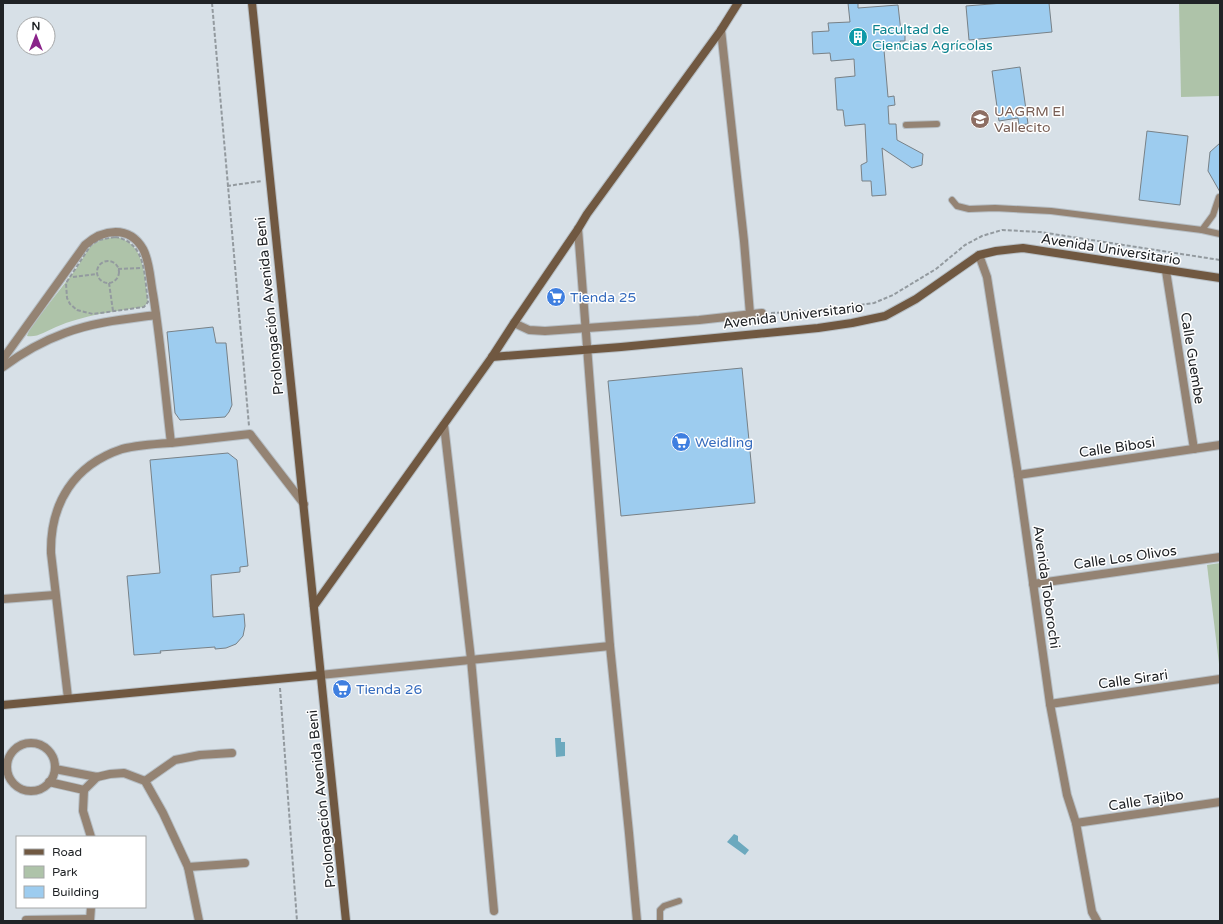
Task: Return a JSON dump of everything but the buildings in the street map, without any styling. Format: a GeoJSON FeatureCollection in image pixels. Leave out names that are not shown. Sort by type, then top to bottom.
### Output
{"type":"FeatureCollection","features":[{"type":"Feature","properties":{"kind":"street","name":"Prolongación Avenida Beni"},"geometry":{"type":"LineString","coordinates":[[252,3],[346,921]]}},
{"type":"Feature","properties":{"kind":"street"},"geometry":{"type":"LineString","coordinates":[[314,606],[492,357],[587,214],[721,30],[738,3]]}},
{"type":"Feature","properties":{"kind":"street"},"geometry":{"type":"LineString","coordinates":[[721,30],[744,241],[750,314]]}},
{"type":"Feature","properties":{"kind":"street"},"geometry":{"type":"LineString","coordinates":[[578,229],[610,646],[637,921]]}},
{"type":"Feature","properties":{"kind":"street"},"geometry":{"type":"LineString","coordinates":[[3,359],[66,277],[85,245],[92,239],[108,232],[117,232],[132,238],[143,249],[156,315],[171,443]]}},
{"type":"Feature","properties":{"kind":"street","name":"Avenida Universitario"},"geometry":{"type":"LineString","coordinates":[[492,357],[588,350],[818,328],[852,323],[885,316],[916,299],[979,255],[996,251],[1023,248],[1166,271],[1220,278]]}},
{"type":"Feature","properties":{"kind":"street","name":"Avenida Toborochi"},"geometry":{"type":"LineString","coordinates":[[979,255],[987,278],[1018,475],[1050,704],[1067,795],[1076,823],[1092,912],[1097,921]]}},
{"type":"Feature","properties":{"kind":"street","name":"Calle Guembe"},"geometry":{"type":"LineString","coordinates":[[1166,271],[1194,449]]}},
{"type":"Feature","properties":{"kind":"street"},"geometry":{"type":"LineString","coordinates":[[514,323],[529,330],[544,331],[700,320],[762,313]]}},
{"type":"Feature","properties":{"kind":"street"},"geometry":{"type":"LineString","coordinates":[[3,367],[29,350],[65,333],[106,322],[156,315]]}},
{"type":"Feature","properties":{"kind":"street"},"geometry":{"type":"LineString","coordinates":[[444,425],[471,659],[494,911]]}},
{"type":"Feature","properties":{"kind":"street"},"geometry":{"type":"LineString","coordinates":[[68,698],[51,553],[51,537],[53,521],[66,490],[76,477],[92,464],[107,455],[123,449],[142,445],[250,434],[304,504]]}},
{"type":"Feature","properties":{"kind":"street","name":"Calle Bibosi"},"geometry":{"type":"LineString","coordinates":[[1018,475],[1220,445]]}},
{"type":"Feature","properties":{"kind":"street","name":"Calle Los Olivos"},"geometry":{"type":"LineString","coordinates":[[1033,584],[1220,557]]}},
{"type":"Feature","properties":{"kind":"street"},"geometry":{"type":"LineString","coordinates":[[3,600],[56,595]]}},
{"type":"Feature","properties":{"kind":"street"},"geometry":{"type":"LineString","coordinates":[[3,705],[610,646]]}},
{"type":"Feature","properties":{"kind":"street","name":"Calle Sirari"},"geometry":{"type":"LineString","coordinates":[[1050,704],[1220,679]]}},
{"type":"Feature","properties":{"kind":"street"},"geometry":{"type":"LineString","coordinates":[[30,743],[38,744],[51,754],[55,769],[49,782],[43,787],[28,791],[20,788],[6,777],[7,768],[5,762],[15,749],[30,743]]}},
{"type":"Feature","properties":{"kind":"street"},"geometry":{"type":"LineString","coordinates":[[145,781],[175,760],[200,755],[232,753]]}},
{"type":"Feature","properties":{"kind":"street"},"geometry":{"type":"LineString","coordinates":[[55,769],[97,777],[124,773],[145,781],[163,813],[188,867],[199,921]]}},
{"type":"Feature","properties":{"kind":"street"},"geometry":{"type":"LineString","coordinates":[[91,836],[83,811],[84,790],[97,777]]}},
{"type":"Feature","properties":{"kind":"street"},"geometry":{"type":"LineString","coordinates":[[49,782],[84,790]]}},
{"type":"Feature","properties":{"kind":"street","name":"Calle Tajibo"},"geometry":{"type":"LineString","coordinates":[[1076,823],[1220,802]]}},
{"type":"Feature","properties":{"kind":"street"},"geometry":{"type":"LineString","coordinates":[[188,867],[245,863]]}},
{"type":"Feature","properties":{"kind":"street"},"geometry":{"type":"LineString","coordinates":[[26,920],[90,920],[91,908]]}},
{"type":"Feature","properties":{"kind":"lane"},"geometry":{"type":"LineString","coordinates":[[906,125],[937,124]]}},
{"type":"Feature","properties":{"kind":"lane"},"geometry":{"type":"LineString","coordinates":[[1202,230],[1214,215],[1219,197]]}},
{"type":"Feature","properties":{"kind":"lane"},"geometry":{"type":"LineString","coordinates":[[952,200],[957,206],[969,209],[995,208],[1051,212],[1202,230],[1220,234]]}},
{"type":"Feature","properties":{"kind":"lane"},"geometry":{"type":"LineString","coordinates":[[660,921],[660,910],[664,906],[679,901]]}},
{"type":"Feature","properties":{"kind":"path"},"geometry":{"type":"LineString","coordinates":[[212,3],[250,434]]}},
{"type":"Feature","properties":{"kind":"path"},"geometry":{"type":"LineString","coordinates":[[227,186],[269,180]]}},
{"type":"Feature","properties":{"kind":"path"},"geometry":{"type":"LineString","coordinates":[[116,237],[124,238],[134,245],[146,267],[148,302],[144,308],[113,312],[93,314],[77,310],[70,304],[67,298],[66,277],[91,245],[99,240],[116,237]]}},
{"type":"Feature","properties":{"kind":"path"},"geometry":{"type":"LineString","coordinates":[[104,262],[111,262],[117,266],[118,269],[118,276],[116,279],[109,282],[103,281],[97,274],[98,267],[104,262]]}},
{"type":"Feature","properties":{"kind":"path"},"geometry":{"type":"LineString","coordinates":[[118,269],[146,267]]}},
{"type":"Feature","properties":{"kind":"path"},"geometry":{"type":"LineString","coordinates":[[66,277],[97,274]]}},
{"type":"Feature","properties":{"kind":"path"},"geometry":{"type":"LineString","coordinates":[[109,282],[113,312]]}},
{"type":"Feature","properties":{"kind":"path"},"geometry":{"type":"LineString","coordinates":[[280,678],[297,921]]}},
{"type":"Feature","properties":{"kind":"green space"},"geometry":{"type":"Polygon","coordinates":[[[1179,3],[1220,3],[1220,96],[1181,97],[1179,3]]]}},
{"type":"Feature","properties":{"kind":"green space"},"geometry":{"type":"Polygon","coordinates":[[[115,237],[125,240],[133,246],[142,262],[148,302],[144,307],[88,316],[38,335],[27,336],[30,328],[76,269],[91,245],[99,240],[115,237]]]}},
{"type":"Feature","properties":{"kind":"green space"},"geometry":{"type":"Polygon","coordinates":[[[1220,563],[1220,672],[1207,565],[1220,563]]]}},
{"type":"Feature","properties":{"kind":"water"},"geometry":{"type":"Polygon","coordinates":[[[555,738],[561,738],[561,742],[565,742],[565,756],[556,757],[555,738]]]}},
{"type":"Feature","properties":{"kind":"water"},"geometry":{"type":"Polygon","coordinates":[[[734,834],[738,836],[738,841],[749,850],[745,855],[727,842],[734,834]]]}},
{"type":"Feature","properties":{"kind":"place","name":"Facultad de Ciencias Agrícolas"},"geometry":{"type":"Point","coordinates":[858,37]}},
{"type":"Feature","properties":{"kind":"place","name":"UAGRM El Vallecito"},"geometry":{"type":"Point","coordinates":[980,119]}},
{"type":"Feature","properties":{"kind":"place","name":"Tienda 25"},"geometry":{"type":"Point","coordinates":[556,297]}},
{"type":"Feature","properties":{"kind":"place","name":"Weidling"},"geometry":{"type":"Point","coordinates":[681,442]}},
{"type":"Feature","properties":{"kind":"place","name":"Tienda 26"},"geometry":{"type":"Point","coordinates":[342,689]}}]}
